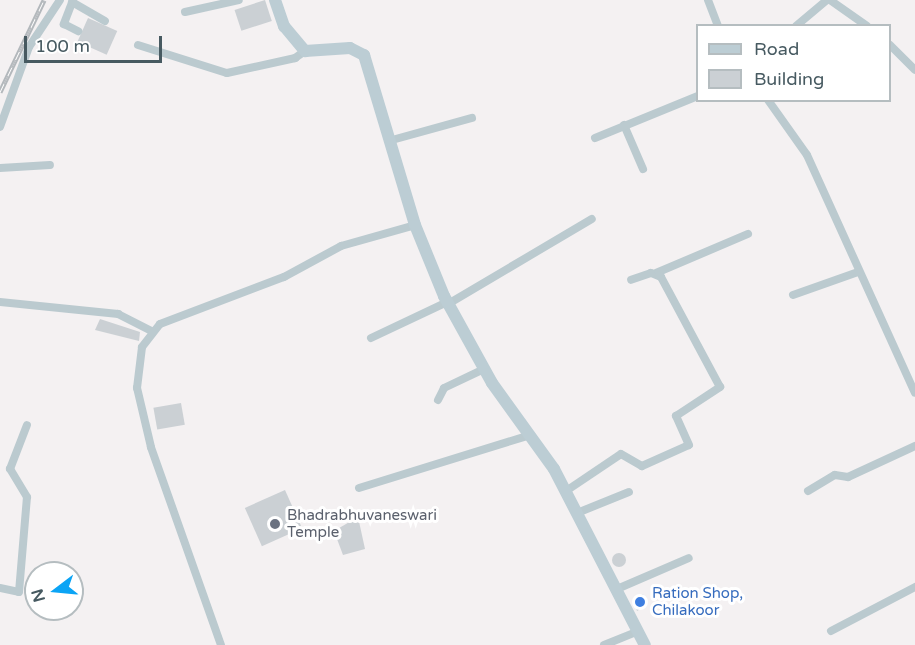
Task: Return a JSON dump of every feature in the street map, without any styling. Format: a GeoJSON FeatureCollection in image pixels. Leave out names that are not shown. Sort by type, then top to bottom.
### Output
{"type":"FeatureCollection","features":[{"type":"Feature","properties":{"kind":"main road"},"geometry":{"type":"LineString","coordinates":[[275,0],[284,26],[305,51],[350,48],[364,55],[392,140],[415,225],[448,303],[484,369],[566,491],[645,645]]}},
{"type":"Feature","properties":{"kind":"street"},"geometry":{"type":"LineString","coordinates":[[0,127],[29,47],[60,0]]}},
{"type":"Feature","properties":{"kind":"street"},"geometry":{"type":"LineString","coordinates":[[185,12],[239,0]]}},
{"type":"Feature","properties":{"kind":"street"},"geometry":{"type":"LineString","coordinates":[[708,0],[717,24]]}},
{"type":"Feature","properties":{"kind":"street"},"geometry":{"type":"LineString","coordinates":[[799,24],[829,0],[864,24]]}},
{"type":"Feature","properties":{"kind":"street"},"geometry":{"type":"LineString","coordinates":[[78,31],[64,24],[72,1],[105,21]]}},
{"type":"Feature","properties":{"kind":"street"},"geometry":{"type":"LineString","coordinates":[[138,45],[227,73],[295,58],[305,51]]}},
{"type":"Feature","properties":{"kind":"street"},"geometry":{"type":"LineString","coordinates":[[891,46],[915,70]]}},
{"type":"Feature","properties":{"kind":"street"},"geometry":{"type":"LineString","coordinates":[[595,138],[696,97]]}},
{"type":"Feature","properties":{"kind":"street"},"geometry":{"type":"LineString","coordinates":[[769,102],[807,155],[858,272],[915,393]]}},
{"type":"Feature","properties":{"kind":"street"},"geometry":{"type":"LineString","coordinates":[[392,140],[472,118]]}},
{"type":"Feature","properties":{"kind":"street"},"geometry":{"type":"LineString","coordinates":[[624,125],[643,169]]}},
{"type":"Feature","properties":{"kind":"street"},"geometry":{"type":"LineString","coordinates":[[0,168],[50,165]]}},
{"type":"Feature","properties":{"kind":"street"},"geometry":{"type":"LineString","coordinates":[[371,338],[448,303],[592,219]]}},
{"type":"Feature","properties":{"kind":"street"},"geometry":{"type":"LineString","coordinates":[[221,645],[180,521],[164,496],[140,401],[140,361],[151,331],[284,277],[340,246],[415,225]]}},
{"type":"Feature","properties":{"kind":"street"},"geometry":{"type":"LineString","coordinates":[[632,280],[656,273],[748,234]]}},
{"type":"Feature","properties":{"kind":"street"},"geometry":{"type":"LineString","coordinates":[[793,295],[858,272]]}},
{"type":"Feature","properties":{"kind":"street"},"geometry":{"type":"LineString","coordinates":[[566,491],[621,454],[642,466],[690,445],[676,415],[720,387],[656,273]]}},
{"type":"Feature","properties":{"kind":"street"},"geometry":{"type":"LineString","coordinates":[[0,302],[118,314],[151,331]]}},
{"type":"Feature","properties":{"kind":"street"},"geometry":{"type":"LineString","coordinates":[[438,400],[444,388],[484,369]]}},
{"type":"Feature","properties":{"kind":"street"},"geometry":{"type":"LineString","coordinates":[[0,588],[19,592],[27,497],[10,469],[27,424]]}},
{"type":"Feature","properties":{"kind":"street"},"geometry":{"type":"LineString","coordinates":[[359,488],[530,435]]}},
{"type":"Feature","properties":{"kind":"street"},"geometry":{"type":"LineString","coordinates":[[808,492],[835,475],[848,477],[915,446]]}},
{"type":"Feature","properties":{"kind":"street"},"geometry":{"type":"LineString","coordinates":[[577,513],[629,492]]}},
{"type":"Feature","properties":{"kind":"street"},"geometry":{"type":"LineString","coordinates":[[617,589],[689,558]]}},
{"type":"Feature","properties":{"kind":"street"},"geometry":{"type":"LineString","coordinates":[[831,631],[915,587]]}},
{"type":"Feature","properties":{"kind":"street"},"geometry":{"type":"LineString","coordinates":[[604,645],[638,631]]}},
{"type":"Feature","properties":{"kind":"building"},"geometry":{"type":"Polygon","coordinates":[[[265,0],[272,21],[241,31],[235,10],[265,0]]]}},
{"type":"Feature","properties":{"kind":"building"},"geometry":{"type":"Polygon","coordinates":[[[88,18],[117,31],[107,55],[77,42],[88,18]]]}},
{"type":"Feature","properties":{"kind":"building"},"geometry":{"type":"Polygon","coordinates":[[[100,319],[140,332],[139,341],[95,330],[100,319]]]}},
{"type":"Feature","properties":{"kind":"building"},"geometry":{"type":"Polygon","coordinates":[[[181,403],[185,425],[157,430],[153,408],[181,403]]]}},
{"type":"Feature","properties":{"kind":"building"},"geometry":{"type":"Polygon","coordinates":[[[285,490],[302,528],[262,546],[245,508],[285,490]]]}},
{"type":"Feature","properties":{"kind":"building"},"geometry":{"type":"Polygon","coordinates":[[[358,517],[365,549],[343,555],[334,531],[358,517]]]}},
{"type":"Feature","properties":{"kind":"building"},"geometry":{"type":"Polygon","coordinates":[[[616,553],[622,553],[626,560],[622,567],[616,567],[612,563],[612,557],[616,553]]]}},
{"type":"Feature","properties":{"kind":"building","name":"Ration Shop, Chilakoor"},"geometry":{"type":"Polygon","coordinates":[[[643,594],[647,605],[637,611],[633,599],[643,594]]]}},
{"type":"Feature","properties":{"kind":"railway"},"geometry":{"type":"LineString","coordinates":[[0,92],[44,0]]}},
{"type":"Feature","properties":{"kind":"place","name":"Bhadrabhuvaneswari Temple"},"geometry":{"type":"Point","coordinates":[275,524]}},
{"type":"Feature","properties":{"kind":"place","name":"Ration Shop, Chilakoor"},"geometry":{"type":"Point","coordinates":[640,602]}}]}
